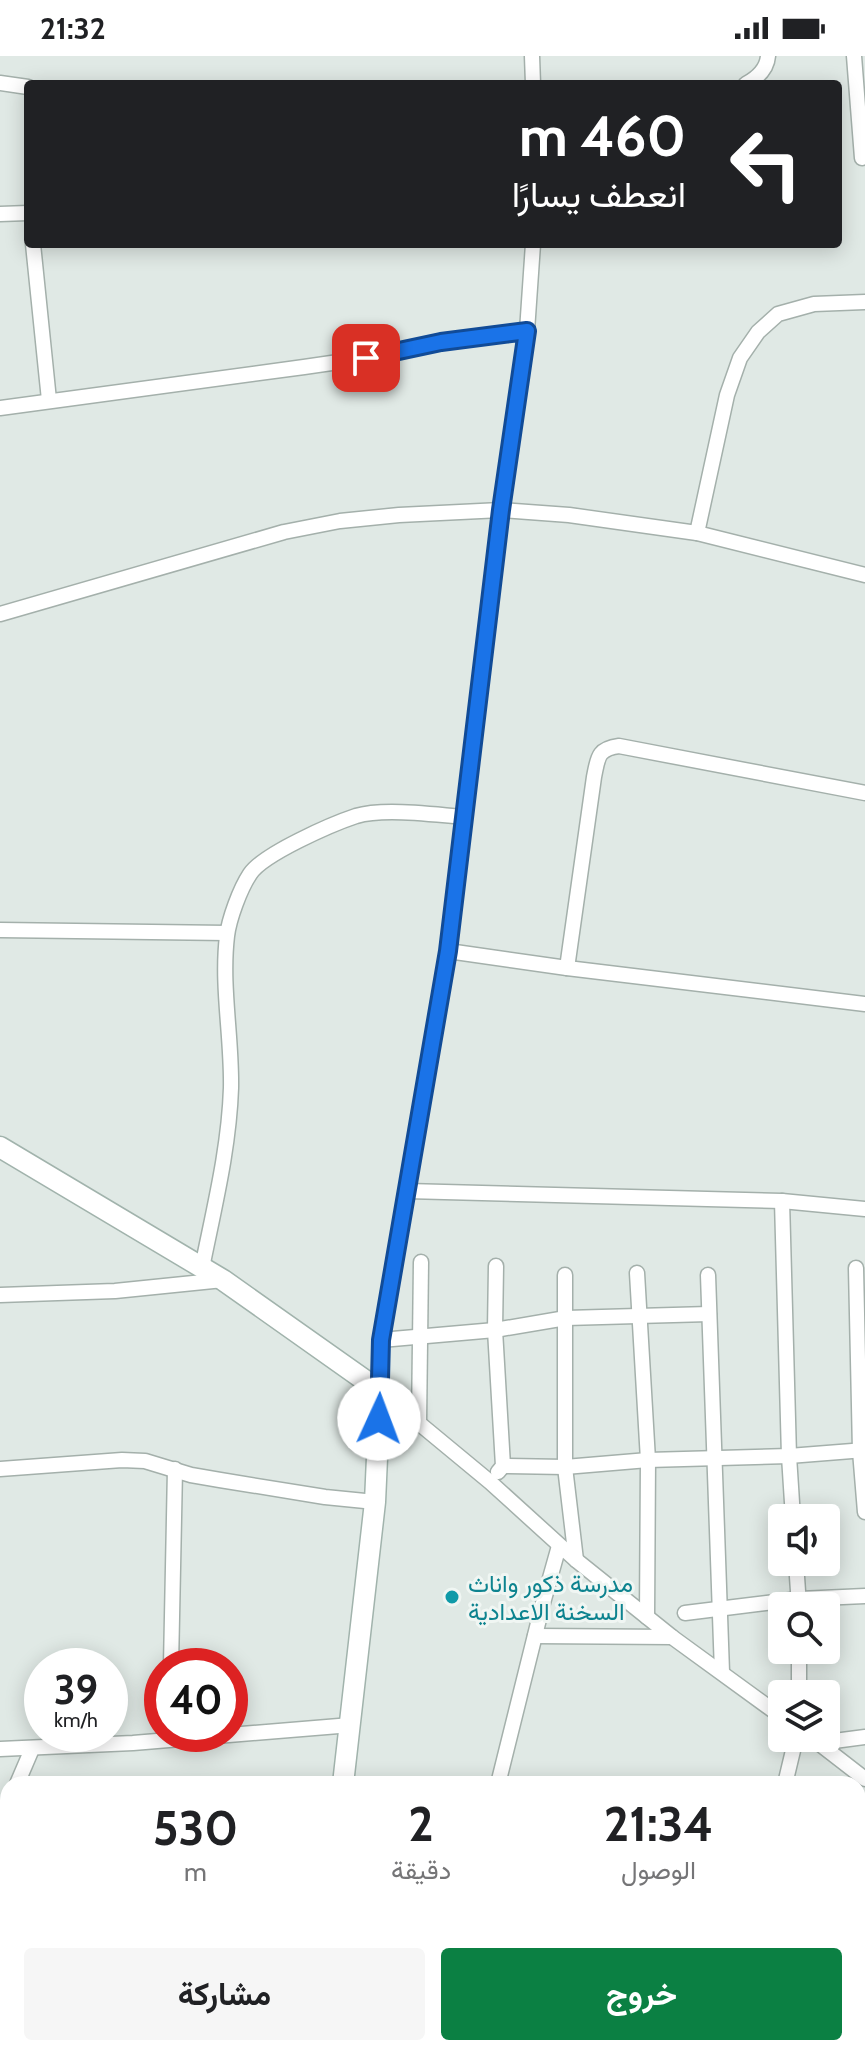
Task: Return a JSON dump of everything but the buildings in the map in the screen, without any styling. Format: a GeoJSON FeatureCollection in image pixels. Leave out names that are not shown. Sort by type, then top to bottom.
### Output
{"type":"FeatureCollection","features":[{"type":"Feature","properties":{"kind":"street"},"geometry":{"type":"LineString","coordinates":[[532,56],[533,80]]}},
{"type":"Feature","properties":{"kind":"street"},"geometry":{"type":"LineString","coordinates":[[754,80],[768,56]]}},
{"type":"Feature","properties":{"kind":"street"},"geometry":{"type":"LineString","coordinates":[[854,56],[862,158]]}},
{"type":"Feature","properties":{"kind":"street"},"geometry":{"type":"LineString","coordinates":[[0,83],[24,86]]}},
{"type":"Feature","properties":{"kind":"street"},"geometry":{"type":"LineString","coordinates":[[0,214],[24,213]]}},
{"type":"Feature","properties":{"kind":"street"},"geometry":{"type":"LineString","coordinates":[[33,248],[49,400]]}},
{"type":"Feature","properties":{"kind":"street"},"geometry":{"type":"LineString","coordinates":[[344,1776],[375,1502],[381,1340],[448,951],[501,510],[527,331],[533,248]]}},
{"type":"Feature","properties":{"kind":"street"},"geometry":{"type":"LineString","coordinates":[[697,533],[727,395],[740,358],[758,332],[778,314],[814,304],[865,302]]}},
{"type":"Feature","properties":{"kind":"street"},"geometry":{"type":"LineString","coordinates":[[0,408],[366,358],[441,342],[527,331]]}},
{"type":"Feature","properties":{"kind":"street"},"geometry":{"type":"LineString","coordinates":[[0,614],[284,532],[340,521],[399,515],[501,510],[569,515],[697,533],[865,575]]}},
{"type":"Feature","properties":{"kind":"street"},"geometry":{"type":"LineString","coordinates":[[567,968],[594,777],[598,756],[609,747],[619,746],[865,793]]}},
{"type":"Feature","properties":{"kind":"street"},"geometry":{"type":"LineString","coordinates":[[202,1268],[219,1190],[229,1120],[231,1041],[227,933],[240,893],[251,872],[265,859],[358,815],[391,812],[464,817]]}},
{"type":"Feature","properties":{"kind":"street"},"geometry":{"type":"LineString","coordinates":[[0,930],[227,933]]}},
{"type":"Feature","properties":{"kind":"street"},"geometry":{"type":"LineString","coordinates":[[448,951],[865,1004]]}},
{"type":"Feature","properties":{"kind":"street"},"geometry":{"type":"LineString","coordinates":[[0,1147],[223,1280],[380,1391],[490,1482],[576,1560],[672,1637],[768,1706]]}},
{"type":"Feature","properties":{"kind":"street"},"geometry":{"type":"LineString","coordinates":[[407,1191],[782,1201],[865,1209]]}},
{"type":"Feature","properties":{"kind":"street"},"geometry":{"type":"LineString","coordinates":[[782,1201],[792,1504]]}},
{"type":"Feature","properties":{"kind":"street"},"geometry":{"type":"LineString","coordinates":[[419,1422],[421,1262]]}},
{"type":"Feature","properties":{"kind":"street"},"geometry":{"type":"LineString","coordinates":[[490,1482],[503,1466],[495,1330],[496,1266]]}},
{"type":"Feature","properties":{"kind":"street"},"geometry":{"type":"LineString","coordinates":[[856,1268],[865,1512]]}},
{"type":"Feature","properties":{"kind":"street"},"geometry":{"type":"LineString","coordinates":[[637,1273],[648,1460],[647,1617]]}},
{"type":"Feature","properties":{"kind":"street"},"geometry":{"type":"LineString","coordinates":[[565,1275],[565,1467],[576,1560]]}},
{"type":"Feature","properties":{"kind":"street"},"geometry":{"type":"LineString","coordinates":[[708,1275],[722,1672]]}},
{"type":"Feature","properties":{"kind":"street"},"geometry":{"type":"LineString","coordinates":[[0,1295],[115,1291],[223,1280]]}},
{"type":"Feature","properties":{"kind":"street"},"geometry":{"type":"LineString","coordinates":[[381,1340],[495,1330],[566,1318],[709,1314]]}},
{"type":"Feature","properties":{"kind":"street"},"geometry":{"type":"LineString","coordinates":[[503,1466],[565,1467],[648,1460],[862,1451]]}},
{"type":"Feature","properties":{"kind":"street"},"geometry":{"type":"LineString","coordinates":[[0,1469],[145,1461],[191,1475],[235,1483],[375,1502]]}},
{"type":"Feature","properties":{"kind":"street"},"geometry":{"type":"LineString","coordinates":[[171,1648],[175,1469]]}},
{"type":"Feature","properties":{"kind":"street"},"geometry":{"type":"LineString","coordinates":[[500,1776],[559,1546]]}},
{"type":"Feature","properties":{"kind":"street"},"geometry":{"type":"LineString","coordinates":[[840,1598],[865,1596]]}},
{"type":"Feature","properties":{"kind":"street"},"geometry":{"type":"LineString","coordinates":[[685,1613],[768,1604]]}},
{"type":"Feature","properties":{"kind":"street"},"geometry":{"type":"LineString","coordinates":[[535,1636],[672,1637]]}},
{"type":"Feature","properties":{"kind":"street"},"geometry":{"type":"LineString","coordinates":[[248,1732],[351,1725]]}},
{"type":"Feature","properties":{"kind":"street"},"geometry":{"type":"LineString","coordinates":[[840,1739],[865,1737]]}},
{"type":"Feature","properties":{"kind":"street"},"geometry":{"type":"LineString","coordinates":[[0,1749],[24,1749]]}},
{"type":"Feature","properties":{"kind":"street"},"geometry":{"type":"LineString","coordinates":[[20,1776],[31,1752]]}},
{"type":"Feature","properties":{"kind":"street"},"geometry":{"type":"LineString","coordinates":[[787,1776],[793,1752]]}},
{"type":"Feature","properties":{"kind":"street"},"geometry":{"type":"LineString","coordinates":[[829,1752],[861,1776]]}},
{"type":"Feature","properties":{"kind":"place","name":"مدرسة ذكور واناث السخنة الاعدادية"},"geometry":{"type":"Point","coordinates":[452,1597]}},
{"type":"Feature","properties":{"kind":"route"},"geometry":{"type":"LineString","coordinates":[[366,358],[441,342],[527,331],[501,510],[448,951],[381,1340],[379,1419]]}}]}
